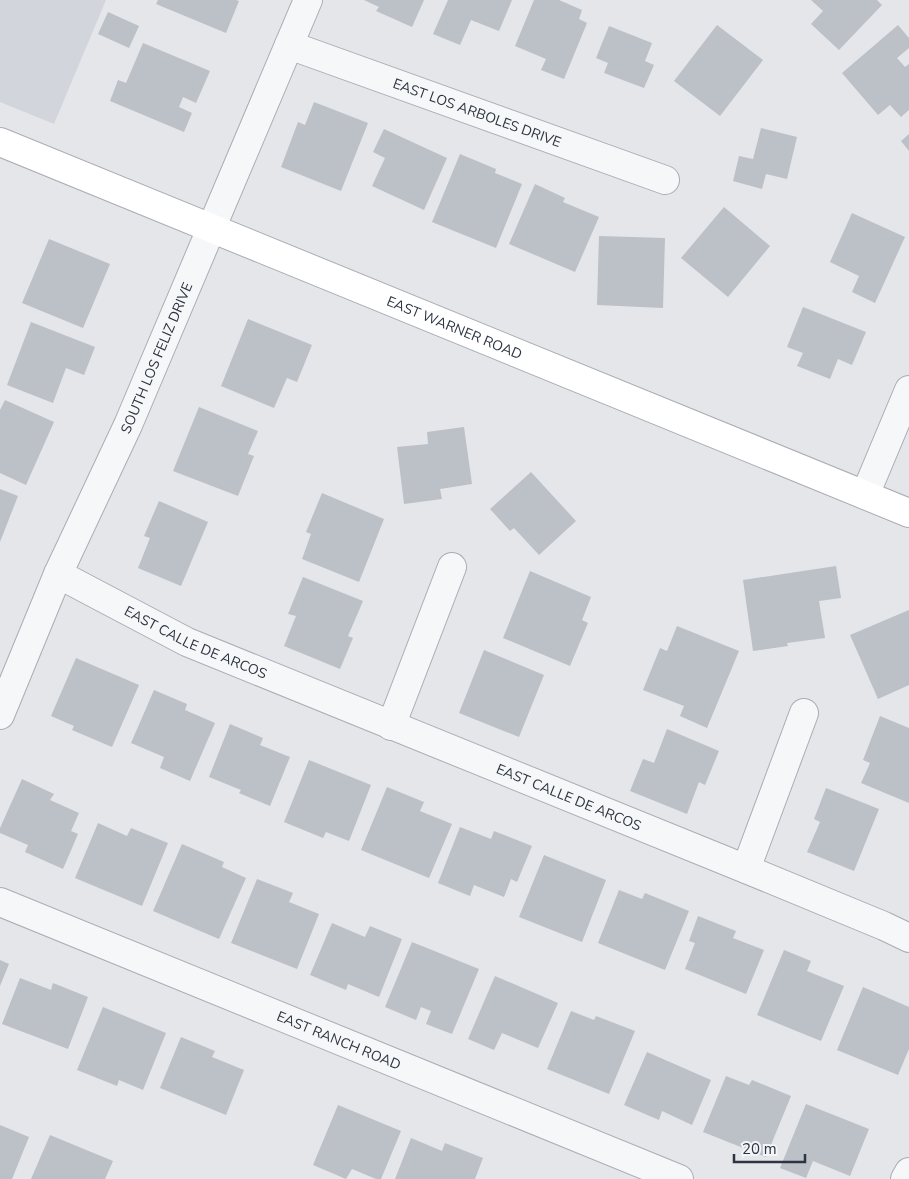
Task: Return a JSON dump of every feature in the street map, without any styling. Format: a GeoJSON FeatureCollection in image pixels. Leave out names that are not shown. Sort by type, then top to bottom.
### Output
{"type":"FeatureCollection","features":[{"type":"Feature","properties":{"kind":"main road","name":"EAST WARNER ROAD"},"geometry":{"type":"LineString","coordinates":[[0,142],[909,513]]}},
{"type":"Feature","properties":{"kind":"street","name":"SOUTH LOS FELIZ DRIVE"},"geometry":{"type":"LineString","coordinates":[[0,715],[58,574],[128,426],[308,0]]}},
{"type":"Feature","properties":{"kind":"street","name":"EAST LOS ARBOLES DRIVE"},"geometry":{"type":"LineString","coordinates":[[289,45],[665,180]]}},
{"type":"Feature","properties":{"kind":"street"},"geometry":{"type":"LineString","coordinates":[[865,495],[909,390]]}},
{"type":"Feature","properties":{"kind":"street"},"geometry":{"type":"LineString","coordinates":[[391,726],[452,567]]}},
{"type":"Feature","properties":{"kind":"street","name":"EAST CALLE DE ARCOS"},"geometry":{"type":"LineString","coordinates":[[58,574],[187,642],[746,869],[909,938]]}},
{"type":"Feature","properties":{"kind":"street"},"geometry":{"type":"LineString","coordinates":[[746,869],[804,713]]}},
{"type":"Feature","properties":{"kind":"street","name":"EAST RANCH ROAD"},"geometry":{"type":"LineString","coordinates":[[0,902],[679,1179]]}},
{"type":"Feature","properties":{"kind":"street"},"geometry":{"type":"LineString","coordinates":[[905,1179],[909,1172]]}},
{"type":"Feature","properties":{"kind":"shaded area"},"geometry":{"type":"Polygon","coordinates":[[[0,0],[106,0],[54,124],[0,102],[0,0]]]}},
{"type":"Feature","properties":{"kind":"building"},"geometry":{"type":"Polygon","coordinates":[[[158,0],[239,1],[226,33],[156,4],[158,0]]]}},
{"type":"Feature","properties":{"kind":"building"},"geometry":{"type":"Polygon","coordinates":[[[364,0],[424,0],[412,27],[376,11],[379,7],[364,0]]]}},
{"type":"Feature","properties":{"kind":"building"},"geometry":{"type":"Polygon","coordinates":[[[448,0],[512,0],[499,31],[471,20],[460,45],[433,34],[448,0]]]}},
{"type":"Feature","properties":{"kind":"building"},"geometry":{"type":"Polygon","coordinates":[[[534,0],[559,0],[582,10],[579,19],[587,23],[564,79],[541,70],[546,59],[515,46],[534,0]]]}},
{"type":"Feature","properties":{"kind":"building"},"geometry":{"type":"Polygon","coordinates":[[[811,0],[877,0],[882,5],[839,50],[811,24],[823,11],[811,0]]]}},
{"type":"Feature","properties":{"kind":"building"},"geometry":{"type":"Polygon","coordinates":[[[108,12],[139,26],[129,48],[98,34],[108,12]]]}},
{"type":"Feature","properties":{"kind":"building"},"geometry":{"type":"Polygon","coordinates":[[[717,25],[763,60],[720,116],[674,81],[717,25]]]}},
{"type":"Feature","properties":{"kind":"building"},"geometry":{"type":"Polygon","coordinates":[[[898,25],[909,38],[909,48],[897,58],[905,67],[909,64],[909,110],[901,117],[890,105],[878,115],[842,73],[898,25]]]}},
{"type":"Feature","properties":{"kind":"building"},"geometry":{"type":"Polygon","coordinates":[[[609,26],[652,43],[645,61],[654,65],[644,88],[604,73],[608,63],[596,58],[609,26]]]}},
{"type":"Feature","properties":{"kind":"building"},"geometry":{"type":"Polygon","coordinates":[[[143,43],[210,71],[196,103],[183,97],[179,107],[192,113],[184,132],[110,101],[118,80],[126,83],[143,43]]]}},
{"type":"Feature","properties":{"kind":"building"},"geometry":{"type":"Polygon","coordinates":[[[314,102],[368,123],[341,191],[281,167],[298,122],[305,125],[314,102]]]}},
{"type":"Feature","properties":{"kind":"building"},"geometry":{"type":"Polygon","coordinates":[[[761,128],[797,137],[787,179],[766,174],[762,189],[733,181],[739,156],[753,159],[761,128]]]}},
{"type":"Feature","properties":{"kind":"building"},"geometry":{"type":"Polygon","coordinates":[[[384,129],[447,158],[424,210],[372,186],[385,158],[373,152],[384,129]]]}},
{"type":"Feature","properties":{"kind":"building"},"geometry":{"type":"Polygon","coordinates":[[[909,134],[909,151],[901,141],[909,134]]]}},
{"type":"Feature","properties":{"kind":"building"},"geometry":{"type":"Polygon","coordinates":[[[460,154],[496,169],[495,173],[522,184],[496,248],[432,222],[460,154]]]}},
{"type":"Feature","properties":{"kind":"building"},"geometry":{"type":"Polygon","coordinates":[[[535,184],[565,198],[563,202],[599,217],[575,272],[509,244],[535,184]]]}},
{"type":"Feature","properties":{"kind":"building"},"geometry":{"type":"Polygon","coordinates":[[[724,207],[770,246],[728,297],[681,258],[724,207]]]}},
{"type":"Feature","properties":{"kind":"building"},"geometry":{"type":"Polygon","coordinates":[[[852,213],[905,237],[875,303],[852,292],[859,276],[830,262],[852,213]]]}},
{"type":"Feature","properties":{"kind":"building"},"geometry":{"type":"Polygon","coordinates":[[[599,236],[665,238],[663,308],[597,305],[599,236]]]}},
{"type":"Feature","properties":{"kind":"building"},"geometry":{"type":"Polygon","coordinates":[[[49,239],[110,264],[83,328],[22,303],[49,239]]]}},
{"type":"Feature","properties":{"kind":"building"},"geometry":{"type":"Polygon","coordinates":[[[803,307],[866,332],[852,365],[838,359],[830,379],[797,366],[803,353],[787,347],[803,307]]]}},
{"type":"Feature","properties":{"kind":"building"},"geometry":{"type":"Polygon","coordinates":[[[248,319],[312,345],[297,382],[287,378],[274,408],[221,386],[248,319]]]}},
{"type":"Feature","properties":{"kind":"building"},"geometry":{"type":"Polygon","coordinates":[[[31,322],[95,347],[84,375],[66,368],[53,403],[7,385],[31,322]]]}},
{"type":"Feature","properties":{"kind":"building"},"geometry":{"type":"Polygon","coordinates":[[[5,400],[54,422],[26,485],[0,473],[0,410],[5,400]]]}},
{"type":"Feature","properties":{"kind":"building"},"geometry":{"type":"Polygon","coordinates":[[[199,407],[258,431],[248,454],[254,456],[238,496],[173,471],[199,407]]]}},
{"type":"Feature","properties":{"kind":"building"},"geometry":{"type":"Polygon","coordinates":[[[464,427],[472,484],[440,489],[442,499],[404,504],[397,447],[428,444],[427,432],[464,427]]]}},
{"type":"Feature","properties":{"kind":"building"},"geometry":{"type":"Polygon","coordinates":[[[531,472],[576,521],[539,555],[514,528],[510,531],[490,509],[531,472]]]}},
{"type":"Feature","properties":{"kind":"building"},"geometry":{"type":"Polygon","coordinates":[[[0,489],[18,496],[0,542],[0,489]]]}},
{"type":"Feature","properties":{"kind":"building"},"geometry":{"type":"Polygon","coordinates":[[[322,493],[384,519],[359,582],[302,559],[311,534],[306,532],[322,493]]]}},
{"type":"Feature","properties":{"kind":"building"},"geometry":{"type":"Polygon","coordinates":[[[159,501],[208,522],[181,586],[138,568],[150,538],[144,536],[159,501]]]}},
{"type":"Feature","properties":{"kind":"building"},"geometry":{"type":"Polygon","coordinates":[[[836,566],[841,598],[819,601],[825,638],[787,643],[788,646],[753,651],[743,580],[836,566]]]}},
{"type":"Feature","properties":{"kind":"building"},"geometry":{"type":"Polygon","coordinates":[[[530,571],[591,597],[582,620],[588,623],[570,666],[503,638],[530,571]]]}},
{"type":"Feature","properties":{"kind":"building"},"geometry":{"type":"Polygon","coordinates":[[[303,577],[363,601],[348,636],[353,638],[340,669],[284,646],[296,616],[288,614],[303,577]]]}},
{"type":"Feature","properties":{"kind":"building"},"geometry":{"type":"Polygon","coordinates":[[[909,610],[909,685],[878,699],[850,635],[909,610]]]}},
{"type":"Feature","properties":{"kind":"building"},"geometry":{"type":"Polygon","coordinates":[[[677,626],[739,651],[707,728],[680,716],[684,706],[643,690],[660,648],[667,651],[677,626]]]}},
{"type":"Feature","properties":{"kind":"building"},"geometry":{"type":"Polygon","coordinates":[[[484,650],[544,675],[519,737],[459,713],[484,650]]]}},
{"type":"Feature","properties":{"kind":"building"},"geometry":{"type":"Polygon","coordinates":[[[76,658],[139,685],[112,747],[72,730],[74,726],[51,716],[76,658]]]}},
{"type":"Feature","properties":{"kind":"building"},"geometry":{"type":"Polygon","coordinates":[[[154,690],[187,704],[185,710],[215,723],[190,781],[160,768],[164,757],[131,743],[154,690]]]}},
{"type":"Feature","properties":{"kind":"building"},"geometry":{"type":"Polygon","coordinates":[[[880,716],[909,728],[909,803],[861,783],[870,763],[863,760],[880,716]]]}},
{"type":"Feature","properties":{"kind":"building"},"geometry":{"type":"Polygon","coordinates":[[[230,724],[263,738],[260,745],[290,757],[270,806],[239,793],[241,790],[209,777],[230,724]]]}},
{"type":"Feature","properties":{"kind":"building"},"geometry":{"type":"Polygon","coordinates":[[[667,729],[719,751],[705,785],[699,782],[687,814],[630,791],[643,759],[654,763],[667,729]]]}},
{"type":"Feature","properties":{"kind":"building"},"geometry":{"type":"Polygon","coordinates":[[[309,760],[371,785],[349,841],[326,832],[323,838],[284,822],[309,760]]]}},
{"type":"Feature","properties":{"kind":"building"},"geometry":{"type":"Polygon","coordinates":[[[22,779],[54,794],[50,800],[79,813],[71,831],[78,834],[63,869],[25,852],[28,845],[0,833],[0,828],[22,779]]]}},
{"type":"Feature","properties":{"kind":"building"},"geometry":{"type":"Polygon","coordinates":[[[387,787],[424,802],[420,811],[452,824],[429,878],[361,850],[387,787]]]}},
{"type":"Feature","properties":{"kind":"building"},"geometry":{"type":"Polygon","coordinates":[[[826,788],[879,809],[854,871],[807,852],[820,822],[814,819],[826,788]]]}},
{"type":"Feature","properties":{"kind":"building"},"geometry":{"type":"Polygon","coordinates":[[[98,823],[127,836],[131,828],[168,843],[142,906],[75,878],[98,823]]]}},
{"type":"Feature","properties":{"kind":"building"},"geometry":{"type":"Polygon","coordinates":[[[460,827],[491,839],[494,831],[532,846],[517,882],[511,879],[504,897],[474,885],[470,896],[438,883],[460,827]]]}},
{"type":"Feature","properties":{"kind":"building"},"geometry":{"type":"Polygon","coordinates":[[[182,844],[224,862],[222,867],[246,878],[219,939],[153,911],[182,844]]]}},
{"type":"Feature","properties":{"kind":"building"},"geometry":{"type":"Polygon","coordinates":[[[544,855],[606,880],[582,942],[519,917],[544,855]]]}},
{"type":"Feature","properties":{"kind":"building"},"geometry":{"type":"Polygon","coordinates":[[[257,879],[293,893],[289,902],[319,914],[297,969],[231,943],[257,879]]]}},
{"type":"Feature","properties":{"kind":"building"},"geometry":{"type":"Polygon","coordinates":[[[619,890],[642,899],[645,893],[689,911],[665,970],[598,943],[619,890]]]}},
{"type":"Feature","properties":{"kind":"building"},"geometry":{"type":"Polygon","coordinates":[[[698,916],[736,931],[733,938],[764,950],[746,994],[685,969],[695,943],[689,941],[698,916]]]}},
{"type":"Feature","properties":{"kind":"building"},"geometry":{"type":"Polygon","coordinates":[[[332,923],[365,937],[370,926],[402,939],[379,997],[348,984],[346,990],[310,975],[332,923]]]}},
{"type":"Feature","properties":{"kind":"building"},"geometry":{"type":"Polygon","coordinates":[[[412,942],[479,969],[452,1034],[426,1024],[431,1011],[421,1007],[416,1020],[385,1007],[412,942]]]}},
{"type":"Feature","properties":{"kind":"building"},"geometry":{"type":"Polygon","coordinates":[[[784,950],[811,961],[807,971],[844,986],[821,1041],[757,1015],[784,950]]]}},
{"type":"Feature","properties":{"kind":"building"},"geometry":{"type":"Polygon","coordinates":[[[0,960],[9,964],[0,986],[0,960]]]}},
{"type":"Feature","properties":{"kind":"building"},"geometry":{"type":"Polygon","coordinates":[[[495,976],[558,1003],[538,1048],[502,1033],[494,1050],[468,1039],[495,976]]]}},
{"type":"Feature","properties":{"kind":"building"},"geometry":{"type":"Polygon","coordinates":[[[20,978],[51,990],[53,983],[88,997],[68,1049],[2,1024],[20,978]]]}},
{"type":"Feature","properties":{"kind":"building"},"geometry":{"type":"Polygon","coordinates":[[[863,987],[909,1007],[909,1049],[898,1075],[837,1050],[863,987]]]}},
{"type":"Feature","properties":{"kind":"building"},"geometry":{"type":"Polygon","coordinates":[[[103,1007],[166,1033],[143,1090],[119,1080],[117,1086],[77,1070],[103,1007]]]}},
{"type":"Feature","properties":{"kind":"building"},"geometry":{"type":"Polygon","coordinates":[[[571,1011],[594,1020],[596,1016],[635,1031],[609,1094],[547,1069],[571,1011]]]}},
{"type":"Feature","properties":{"kind":"building"},"geometry":{"type":"Polygon","coordinates":[[[181,1037],[215,1051],[212,1057],[244,1070],[226,1115],[160,1088],[181,1037]]]}},
{"type":"Feature","properties":{"kind":"building"},"geometry":{"type":"Polygon","coordinates":[[[647,1052],[711,1080],[692,1125],[662,1111],[659,1120],[624,1105],[647,1052]]]}},
{"type":"Feature","properties":{"kind":"building"},"geometry":{"type":"Polygon","coordinates":[[[726,1076],[749,1085],[752,1080],[791,1096],[766,1157],[703,1132],[726,1076]]]}},
{"type":"Feature","properties":{"kind":"building"},"geometry":{"type":"Polygon","coordinates":[[[806,1104],[869,1129],[850,1176],[813,1161],[806,1178],[780,1168],[806,1104]]]}},
{"type":"Feature","properties":{"kind":"building"},"geometry":{"type":"Polygon","coordinates":[[[338,1105],[401,1131],[381,1179],[376,1179],[352,1169],[346,1179],[313,1165],[338,1105]]]}},
{"type":"Feature","properties":{"kind":"building"},"geometry":{"type":"Polygon","coordinates":[[[0,1125],[29,1137],[12,1179],[0,1179],[0,1125]]]}},
{"type":"Feature","properties":{"kind":"building"},"geometry":{"type":"Polygon","coordinates":[[[50,1135],[113,1161],[105,1179],[31,1179],[50,1135]]]}},
{"type":"Feature","properties":{"kind":"building"},"geometry":{"type":"Polygon","coordinates":[[[411,1138],[442,1151],[445,1143],[483,1158],[475,1179],[395,1179],[411,1138]]]}}]}
